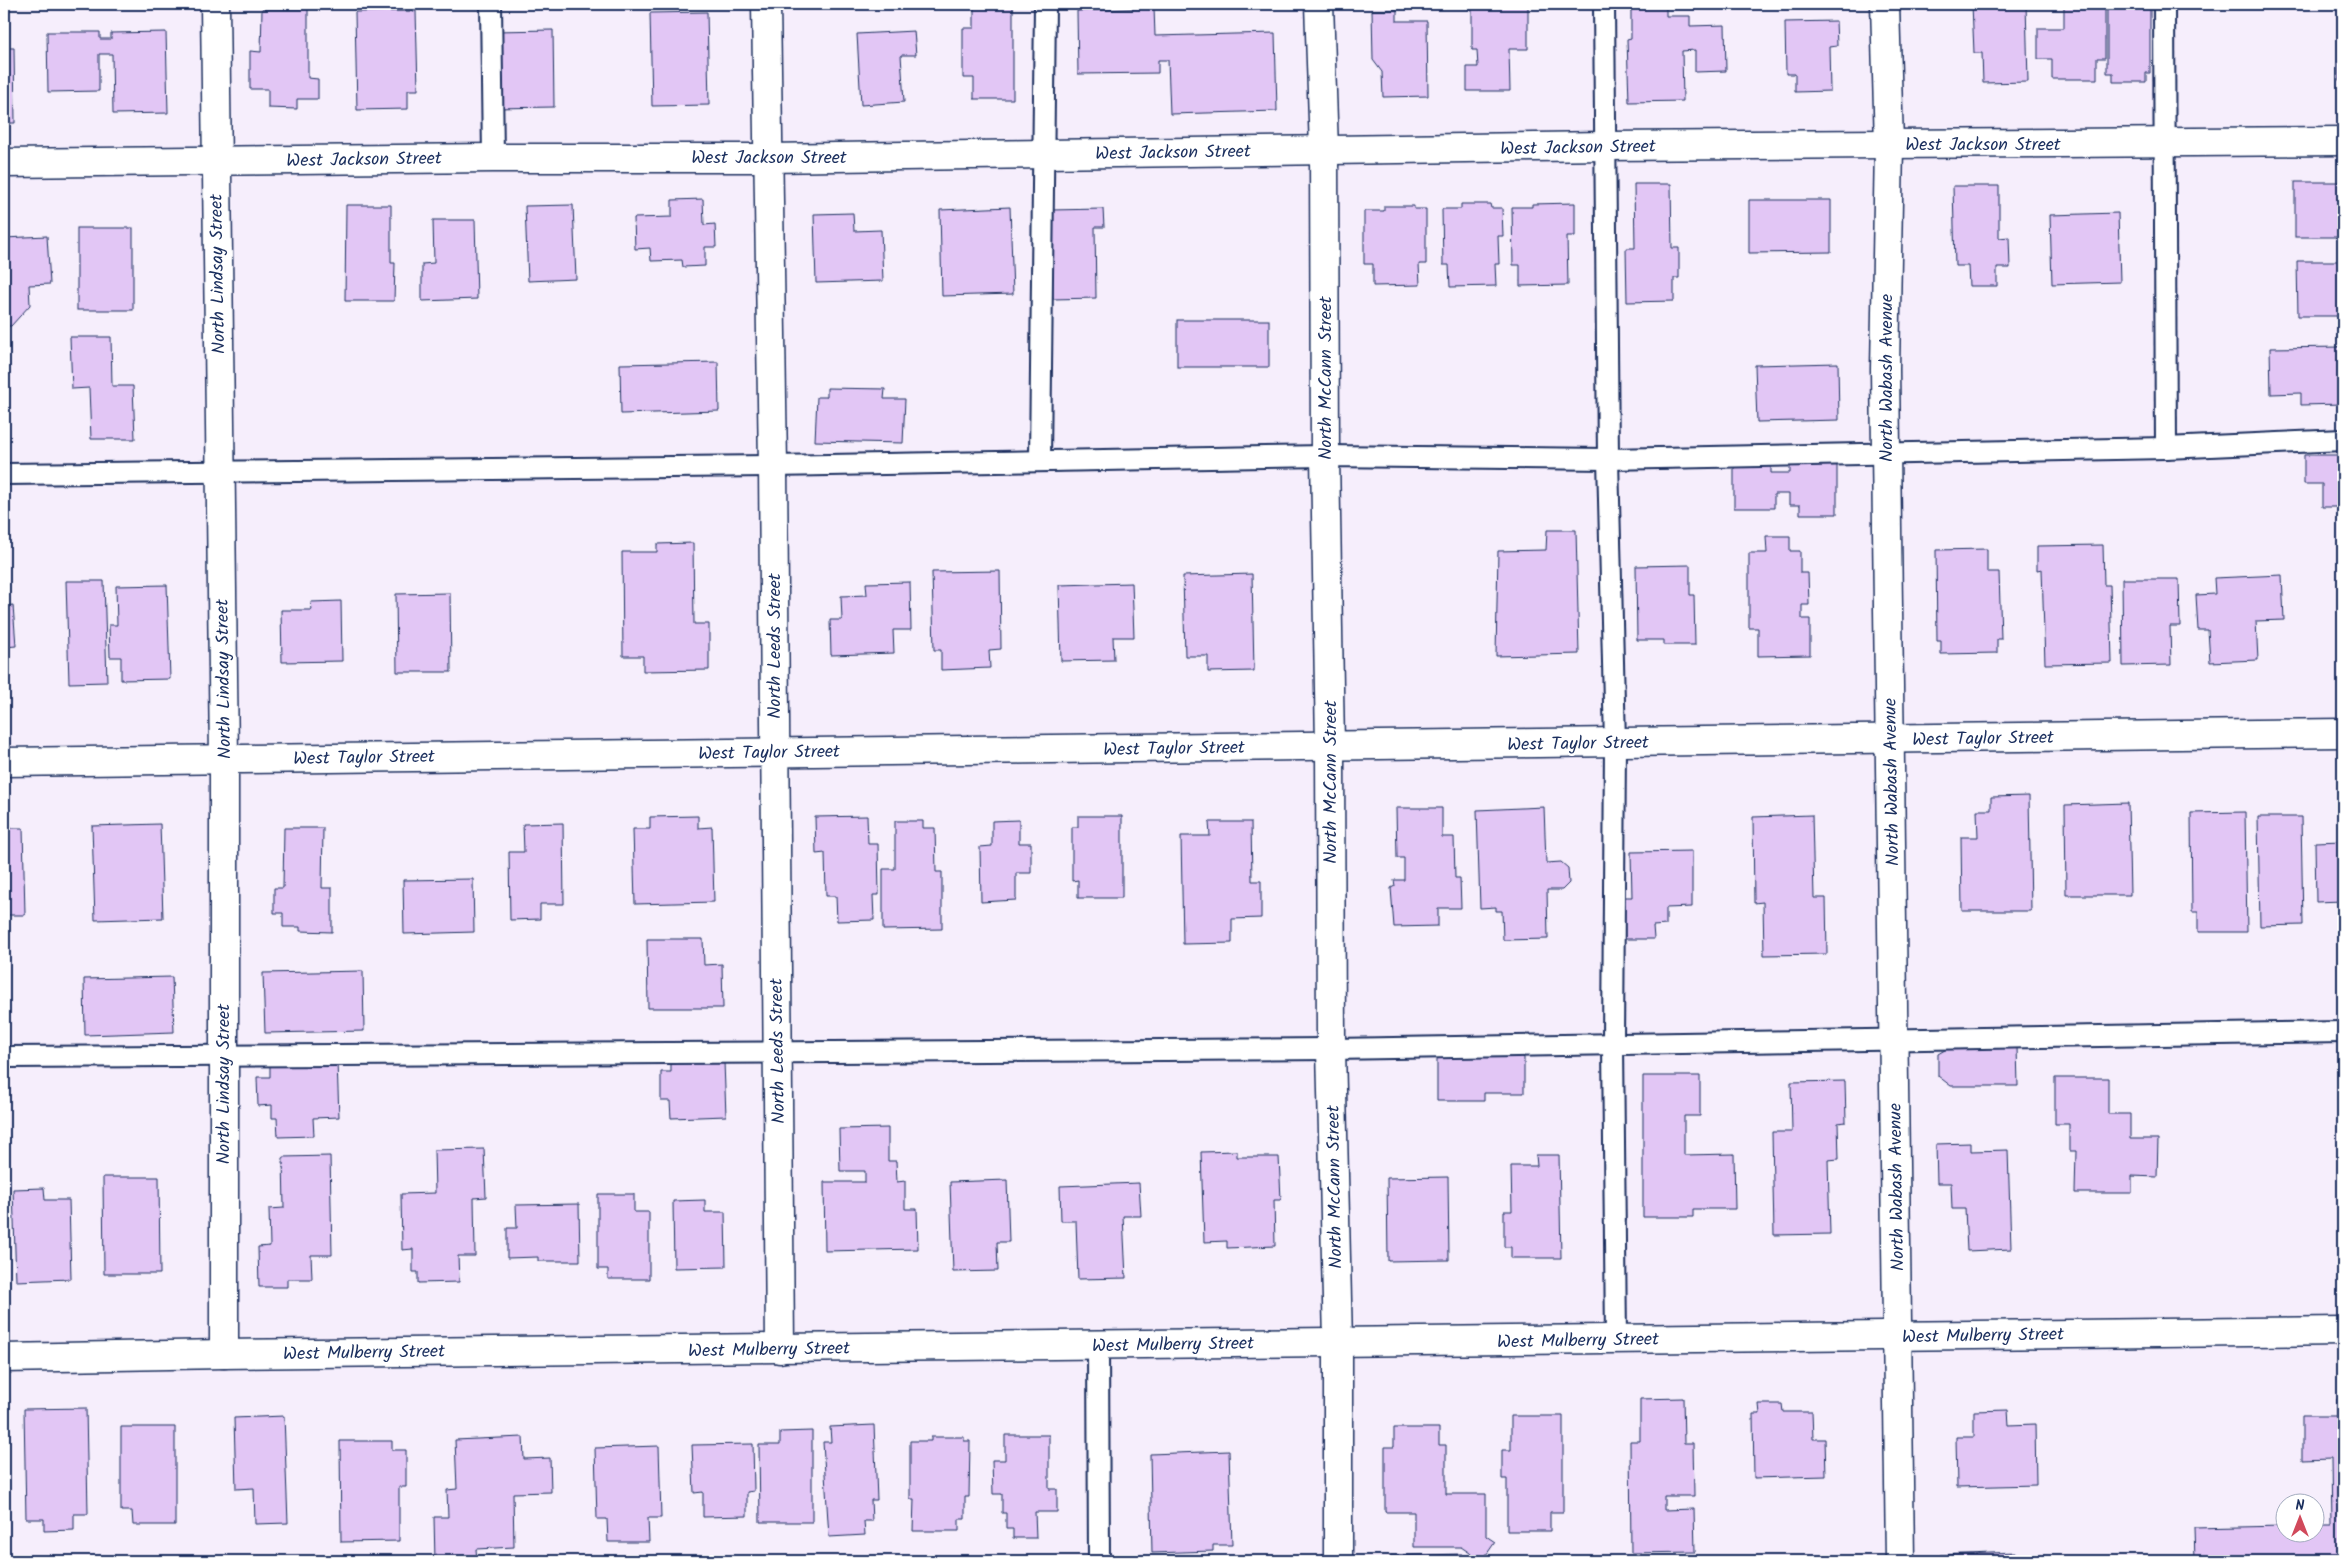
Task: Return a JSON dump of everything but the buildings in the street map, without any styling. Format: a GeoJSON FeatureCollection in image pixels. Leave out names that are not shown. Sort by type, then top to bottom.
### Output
{"type":"FeatureCollection","features":[{"type":"Feature","properties":{"kind":"street","name":"North Lindsay Street"},"geometry":{"type":"LineString","coordinates":[[215,4],[215,161],[224,759],[224,1354]]}},
{"type":"Feature","properties":{"kind":"street","name":"North Leeds Street"},"geometry":{"type":"LineString","coordinates":[[766,4],[773,466],[780,1348]]}},
{"type":"Feature","properties":{"kind":"street","name":"North McCann Street"},"geometry":{"type":"LineString","coordinates":[[1319,4],[1324,150],[1331,1049],[1338,1342],[1338,1561]]}},
{"type":"Feature","properties":{"kind":"street","name":"North Wabash Avenue"},"geometry":{"type":"LineString","coordinates":[[1885,4],[1889,145],[1885,368],[1900,1561]]}},
{"type":"Feature","properties":{"kind":"street","name":"West Jackson Street"},"geometry":{"type":"LineString","coordinates":[[4,163],[493,158],[768,158],[1605,146],[2343,142]]}},
{"type":"Feature","properties":{"kind":"street","name":"West Taylor Street"},"geometry":{"type":"LineString","coordinates":[[4,762],[2343,733]]}},
{"type":"Feature","properties":{"kind":"street","name":"West Mulberry Street"},"geometry":{"type":"LineString","coordinates":[[4,1358],[2343,1331]]}},
{"type":"Feature","properties":{"kind":"lane"},"geometry":{"type":"LineString","coordinates":[[491,4],[493,158]]}},
{"type":"Feature","properties":{"kind":"lane"},"geometry":{"type":"LineString","coordinates":[[1040,460],[1045,4]]}},
{"type":"Feature","properties":{"kind":"lane"},"geometry":{"type":"LineString","coordinates":[[1604,4],[1608,459],[1615,743],[1613,1044],[1616,1340]]}},
{"type":"Feature","properties":{"kind":"lane"},"geometry":{"type":"LineString","coordinates":[[2164,4],[2166,448]]}},
{"type":"Feature","properties":{"kind":"lane"},"geometry":{"type":"LineString","coordinates":[[4,474],[773,466],[1326,456],[1608,459],[1886,452],[2166,448],[2343,440]]}},
{"type":"Feature","properties":{"kind":"lane"},"geometry":{"type":"LineString","coordinates":[[4,1057],[223,1054],[778,1053],[1331,1049],[1894,1038],[2343,1032]]}},
{"type":"Feature","properties":{"kind":"lane"},"geometry":{"type":"LineString","coordinates":[[1098,1345],[1099,1561]]}}]}
